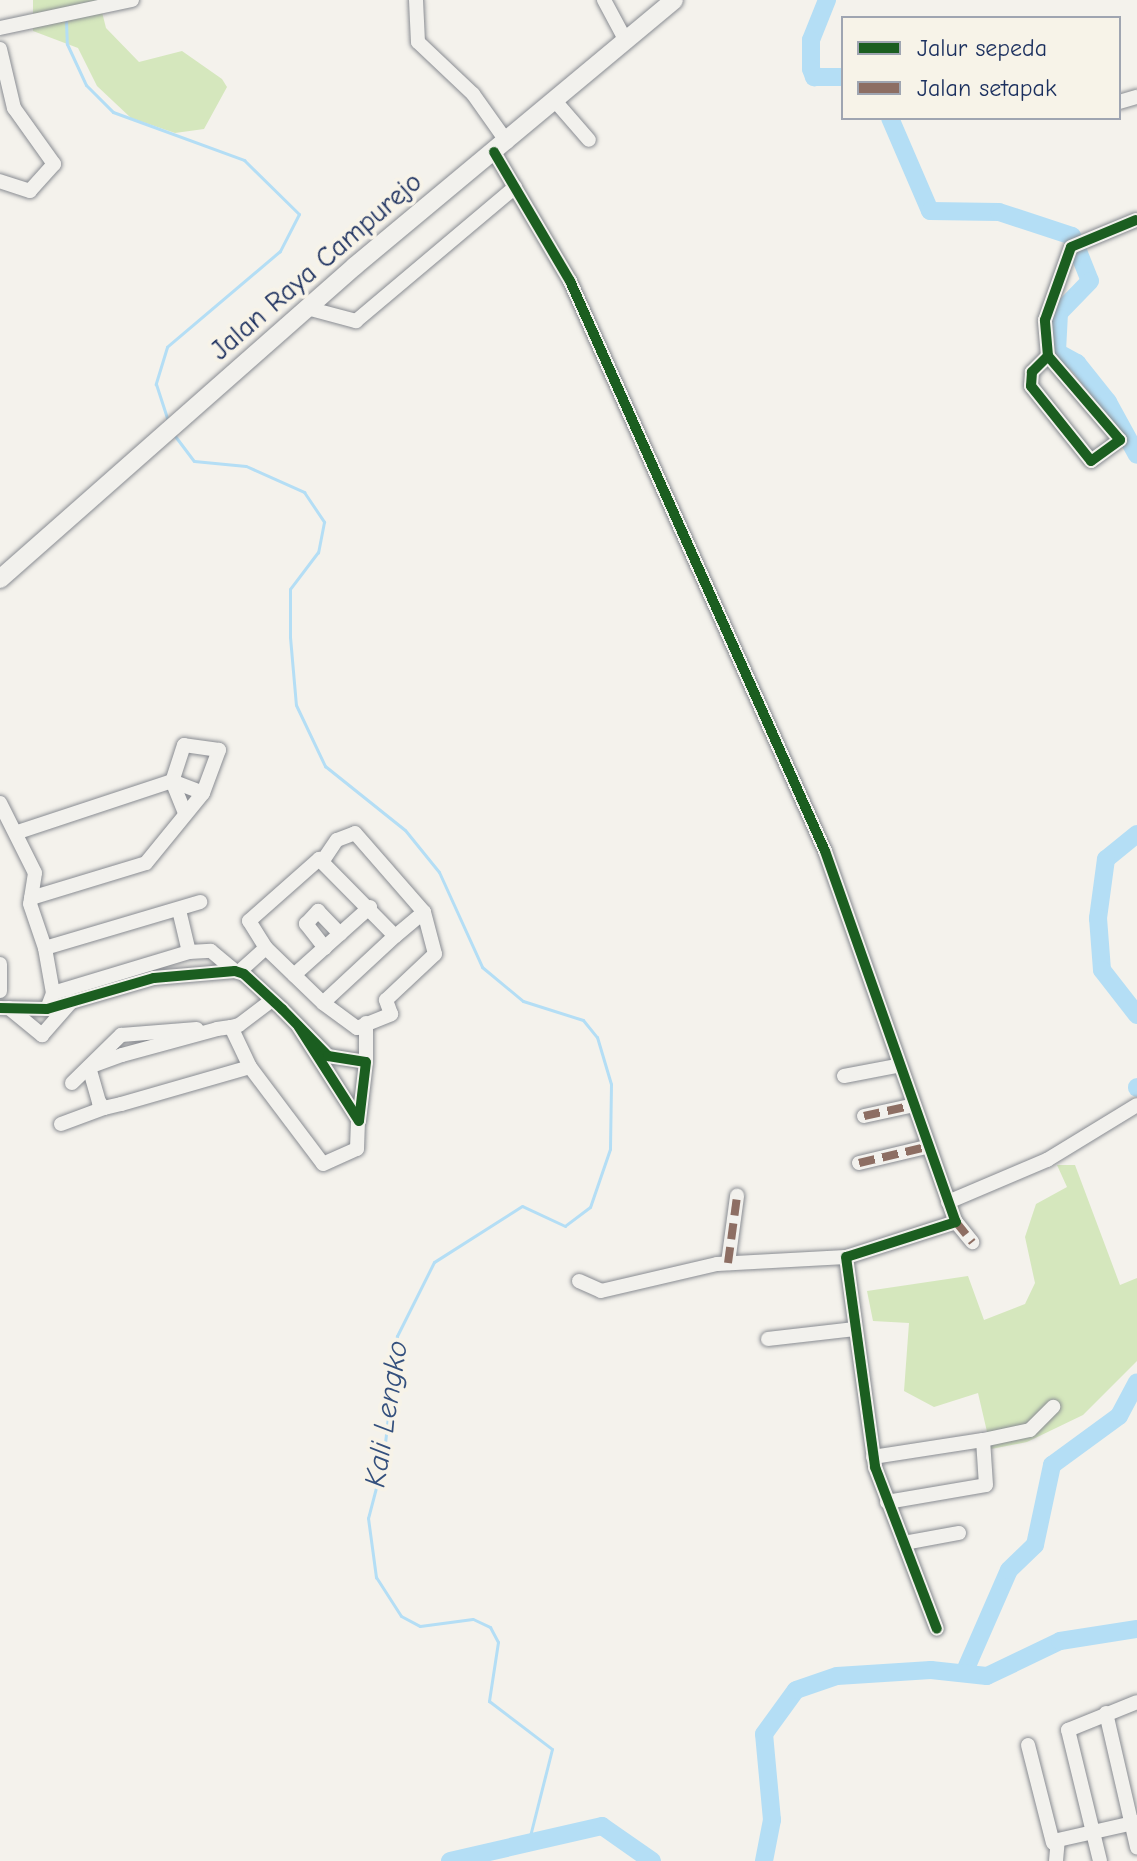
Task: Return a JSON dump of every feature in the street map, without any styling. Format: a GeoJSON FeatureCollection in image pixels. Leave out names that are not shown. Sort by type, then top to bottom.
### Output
{"type":"FeatureCollection","features":[{"type":"Feature","properties":{"kind":"main road","name":"Jalan Raya Campurejo"},"geometry":{"type":"LineString","coordinates":[[0,579],[307,308],[674,0]]}},
{"type":"Feature","properties":{"kind":"street"},"geometry":{"type":"LineString","coordinates":[[0,28],[132,0]]}},
{"type":"Feature","properties":{"kind":"street"},"geometry":{"type":"LineString","coordinates":[[416,0],[418,42],[473,94],[500,147],[515,187],[570,281],[825,851],[910,1106],[956,1222],[972,1242]]}},
{"type":"Feature","properties":{"kind":"street"},"geometry":{"type":"LineString","coordinates":[[604,0],[626,41]]}},
{"type":"Feature","properties":{"kind":"street"},"geometry":{"type":"LineString","coordinates":[[0,49],[14,108],[54,164],[30,191],[0,181]]}},
{"type":"Feature","properties":{"kind":"street"},"geometry":{"type":"LineString","coordinates":[[556,102],[589,140]]}},
{"type":"Feature","properties":{"kind":"street"},"geometry":{"type":"LineString","coordinates":[[307,308],[356,321],[515,187]]}},
{"type":"Feature","properties":{"kind":"street"},"geometry":{"type":"LineString","coordinates":[[1048,356],[1032,372],[1031,386],[1091,461],[1120,440],[1048,356],[1045,320],[1078,244],[1137,222]]}},
{"type":"Feature","properties":{"kind":"street"},"geometry":{"type":"LineString","coordinates":[[31,898],[146,863],[203,793],[219,750],[184,745],[172,781],[185,813]]}},
{"type":"Feature","properties":{"kind":"street"},"geometry":{"type":"LineString","coordinates":[[18,832],[172,781],[203,793]]}},
{"type":"Feature","properties":{"kind":"street"},"geometry":{"type":"LineString","coordinates":[[0,803],[18,832],[35,873],[31,898],[53,993],[47,1009]]}},
{"type":"Feature","properties":{"kind":"street"},"geometry":{"type":"LineString","coordinates":[[231,1027],[250,1067],[323,1164],[357,1149],[369,1021],[386,1000],[435,954],[424,912],[355,833],[348,830],[324,859],[249,921],[266,948],[349,1026],[369,1021]]}},
{"type":"Feature","properties":{"kind":"street"},"geometry":{"type":"LineString","coordinates":[[324,859],[395,936]]}},
{"type":"Feature","properties":{"kind":"street"},"geometry":{"type":"LineString","coordinates":[[45,948],[200,902]]}},
{"type":"Feature","properties":{"kind":"street"},"geometry":{"type":"LineString","coordinates":[[294,975],[370,907]]}},
{"type":"Feature","properties":{"kind":"street"},"geometry":{"type":"LineString","coordinates":[[179,910],[189,952]]}},
{"type":"Feature","properties":{"kind":"street"},"geometry":{"type":"LineString","coordinates":[[325,948],[306,924],[318,911],[340,934]]}},
{"type":"Feature","properties":{"kind":"street"},"geometry":{"type":"LineString","coordinates":[[323,1003],[424,912]]}},
{"type":"Feature","properties":{"kind":"street"},"geometry":{"type":"LineString","coordinates":[[53,993],[110,982],[237,971],[266,948]]}},
{"type":"Feature","properties":{"kind":"street"},"geometry":{"type":"LineString","coordinates":[[4,1008],[47,1009],[189,952],[211,951],[272,1000],[328,1056],[366,1062]]}},
{"type":"Feature","properties":{"kind":"street"},"geometry":{"type":"LineString","coordinates":[[0,964],[0,991]]}},
{"type":"Feature","properties":{"kind":"street"},"geometry":{"type":"LineString","coordinates":[[72,1083],[111,1040],[137,1030],[214,1030],[231,1027],[272,1000]]}},
{"type":"Feature","properties":{"kind":"street"},"geometry":{"type":"LineString","coordinates":[[4,1008],[42,1035],[72,1001]]}},
{"type":"Feature","properties":{"kind":"street"},"geometry":{"type":"LineString","coordinates":[[299,1027],[358,1122]]}},
{"type":"Feature","properties":{"kind":"street"},"geometry":{"type":"LineString","coordinates":[[326,1075],[328,1056]]}},
{"type":"Feature","properties":{"kind":"street"},"geometry":{"type":"LineString","coordinates":[[844,1076],[897,1066]]}},
{"type":"Feature","properties":{"kind":"street"},"geometry":{"type":"LineString","coordinates":[[89,1067],[104,1108]]}},
{"type":"Feature","properties":{"kind":"street"},"geometry":{"type":"LineString","coordinates":[[61,1124],[104,1108],[250,1067]]}},
{"type":"Feature","properties":{"kind":"street"},"geometry":{"type":"LineString","coordinates":[[864,1116],[910,1106]]}},
{"type":"Feature","properties":{"kind":"street"},"geometry":{"type":"LineString","coordinates":[[948,1202],[1047,1160],[1132,1108]]}},
{"type":"Feature","properties":{"kind":"street"},"geometry":{"type":"LineString","coordinates":[[859,1163],[926,1147]]}},
{"type":"Feature","properties":{"kind":"street"},"geometry":{"type":"LineString","coordinates":[[728,1263],[737,1196]]}},
{"type":"Feature","properties":{"kind":"street"},"geometry":{"type":"LineString","coordinates":[[579,1281],[601,1291],[728,1263],[846,1257],[956,1222]]}},
{"type":"Feature","properties":{"kind":"street"},"geometry":{"type":"LineString","coordinates":[[846,1257],[873,1457],[887,1502],[937,1629]]}},
{"type":"Feature","properties":{"kind":"street"},"geometry":{"type":"LineString","coordinates":[[768,1339],[854,1329]]}},
{"type":"Feature","properties":{"kind":"street"},"geometry":{"type":"LineString","coordinates":[[873,1457],[1030,1430],[1053,1407]]}},
{"type":"Feature","properties":{"kind":"street"},"geometry":{"type":"LineString","coordinates":[[887,1502],[986,1485],[983,1440]]}},
{"type":"Feature","properties":{"kind":"street"},"geometry":{"type":"LineString","coordinates":[[904,1543],[959,1533]]}},
{"type":"Feature","properties":{"kind":"street"},"geometry":{"type":"LineString","coordinates":[[1100,1861],[1068,1730],[1137,1702]]}},
{"type":"Feature","properties":{"kind":"street"},"geometry":{"type":"LineString","coordinates":[[1106,1713],[1134,1823],[1137,1847]]}},
{"type":"Feature","properties":{"kind":"street"},"geometry":{"type":"LineString","coordinates":[[1028,1745],[1056,1861]]}},
{"type":"Feature","properties":{"kind":"street"},"geometry":{"type":"LineString","coordinates":[[1053,1843],[1134,1823]]}},
{"type":"Feature","properties":{"kind":"green space"},"geometry":{"type":"Polygon","coordinates":[[[33,0],[99,0],[106,28],[139,62],[182,51],[222,79],[227,87],[204,129],[175,133],[131,118],[97,86],[78,48],[33,31],[33,0]]]}},
{"type":"Feature","properties":{"kind":"green space"},"geometry":{"type":"Polygon","coordinates":[[[1057,1165],[1075,1165],[1120,1285],[1137,1278],[1137,1361],[1083,1415],[1027,1442],[991,1449],[978,1393],[934,1407],[904,1391],[909,1323],[873,1321],[867,1291],[968,1276],[984,1320],[1025,1304],[1035,1283],[1025,1237],[1036,1204],[1067,1187],[1057,1165]]]}},
{"type":"Feature","properties":{"kind":"waterway"},"geometry":{"type":"LineString","coordinates":[[827,0],[811,40],[811,69],[814,77],[841,77]]}},
{"type":"Feature","properties":{"kind":"waterway","name":"Kali Lengko"},"geometry":{"type":"LineString","coordinates":[[66,20],[67,44],[86,85],[113,112],[244,160],[299,214],[280,251],[167,347],[156,384],[168,422]]}},
{"type":"Feature","properties":{"kind":"waterway"},"geometry":{"type":"LineString","coordinates":[[891,120],[930,211],[999,212],[1072,236],[1090,281],[1059,313],[1057,352],[1077,363],[1108,402],[1137,455]]}},
{"type":"Feature","properties":{"kind":"waterway","name":"Kali Lengko"},"geometry":{"type":"LineString","coordinates":[[175,436],[194,461],[246,466],[304,492],[324,522],[318,552],[290,589],[290,637],[296,705],[325,766],[405,830],[439,872],[482,967],[523,1001],[583,1020],[597,1037],[611,1084],[610,1149],[590,1207],[565,1226],[522,1206],[434,1262],[397,1336],[383,1461],[368,1518],[376,1577],[401,1616],[420,1626],[473,1619],[490,1627],[498,1642],[489,1701],[552,1749],[528,1844]]}},
{"type":"Feature","properties":{"kind":"waterway"},"geometry":{"type":"LineString","coordinates":[[1137,834],[1106,859],[1098,918],[1102,970],[1137,1015]]}},
{"type":"Feature","properties":{"kind":"waterway"},"geometry":{"type":"LineString","coordinates":[[964,1673],[1009,1570],[1035,1545],[1052,1465],[1119,1416],[1137,1382]]}},
{"type":"Feature","properties":{"kind":"waterway"},"geometry":{"type":"LineString","coordinates":[[764,1861],[772,1820],[764,1734],[796,1690],[837,1676],[931,1670],[987,1676],[1060,1641],[1137,1629]]}},
{"type":"Feature","properties":{"kind":"waterway"},"geometry":{"type":"LineString","coordinates":[[450,1861],[602,1826],[652,1861]]}},
{"type":"Feature","properties":{"kind":"marked path"},"geometry":{"type":"LineString","coordinates":[[864,1116],[910,1106]]}},
{"type":"Feature","properties":{"kind":"marked path"},"geometry":{"type":"LineString","coordinates":[[859,1163],[926,1147]]}},
{"type":"Feature","properties":{"kind":"marked path"},"geometry":{"type":"LineString","coordinates":[[728,1263],[737,1196]]}},
{"type":"Feature","properties":{"kind":"marked path"},"geometry":{"type":"LineString","coordinates":[[956,1222],[972,1242]]}},
{"type":"Feature","properties":{"kind":"cycle path"},"geometry":{"type":"LineString","coordinates":[[494,152],[570,281],[825,851],[956,1222],[846,1257],[875,1467],[937,1629]]}},
{"type":"Feature","properties":{"kind":"cycle path"},"geometry":{"type":"LineString","coordinates":[[1048,356],[1032,372],[1031,386],[1091,461],[1120,440],[1048,356],[1045,320],[1071,247],[1136,220]]}},
{"type":"Feature","properties":{"kind":"cycle path"},"geometry":{"type":"LineString","coordinates":[[0,1008],[47,1009],[154,978],[235,971],[244,974],[282,1009],[328,1056],[366,1062],[359,1121],[299,1027]]}}]}
